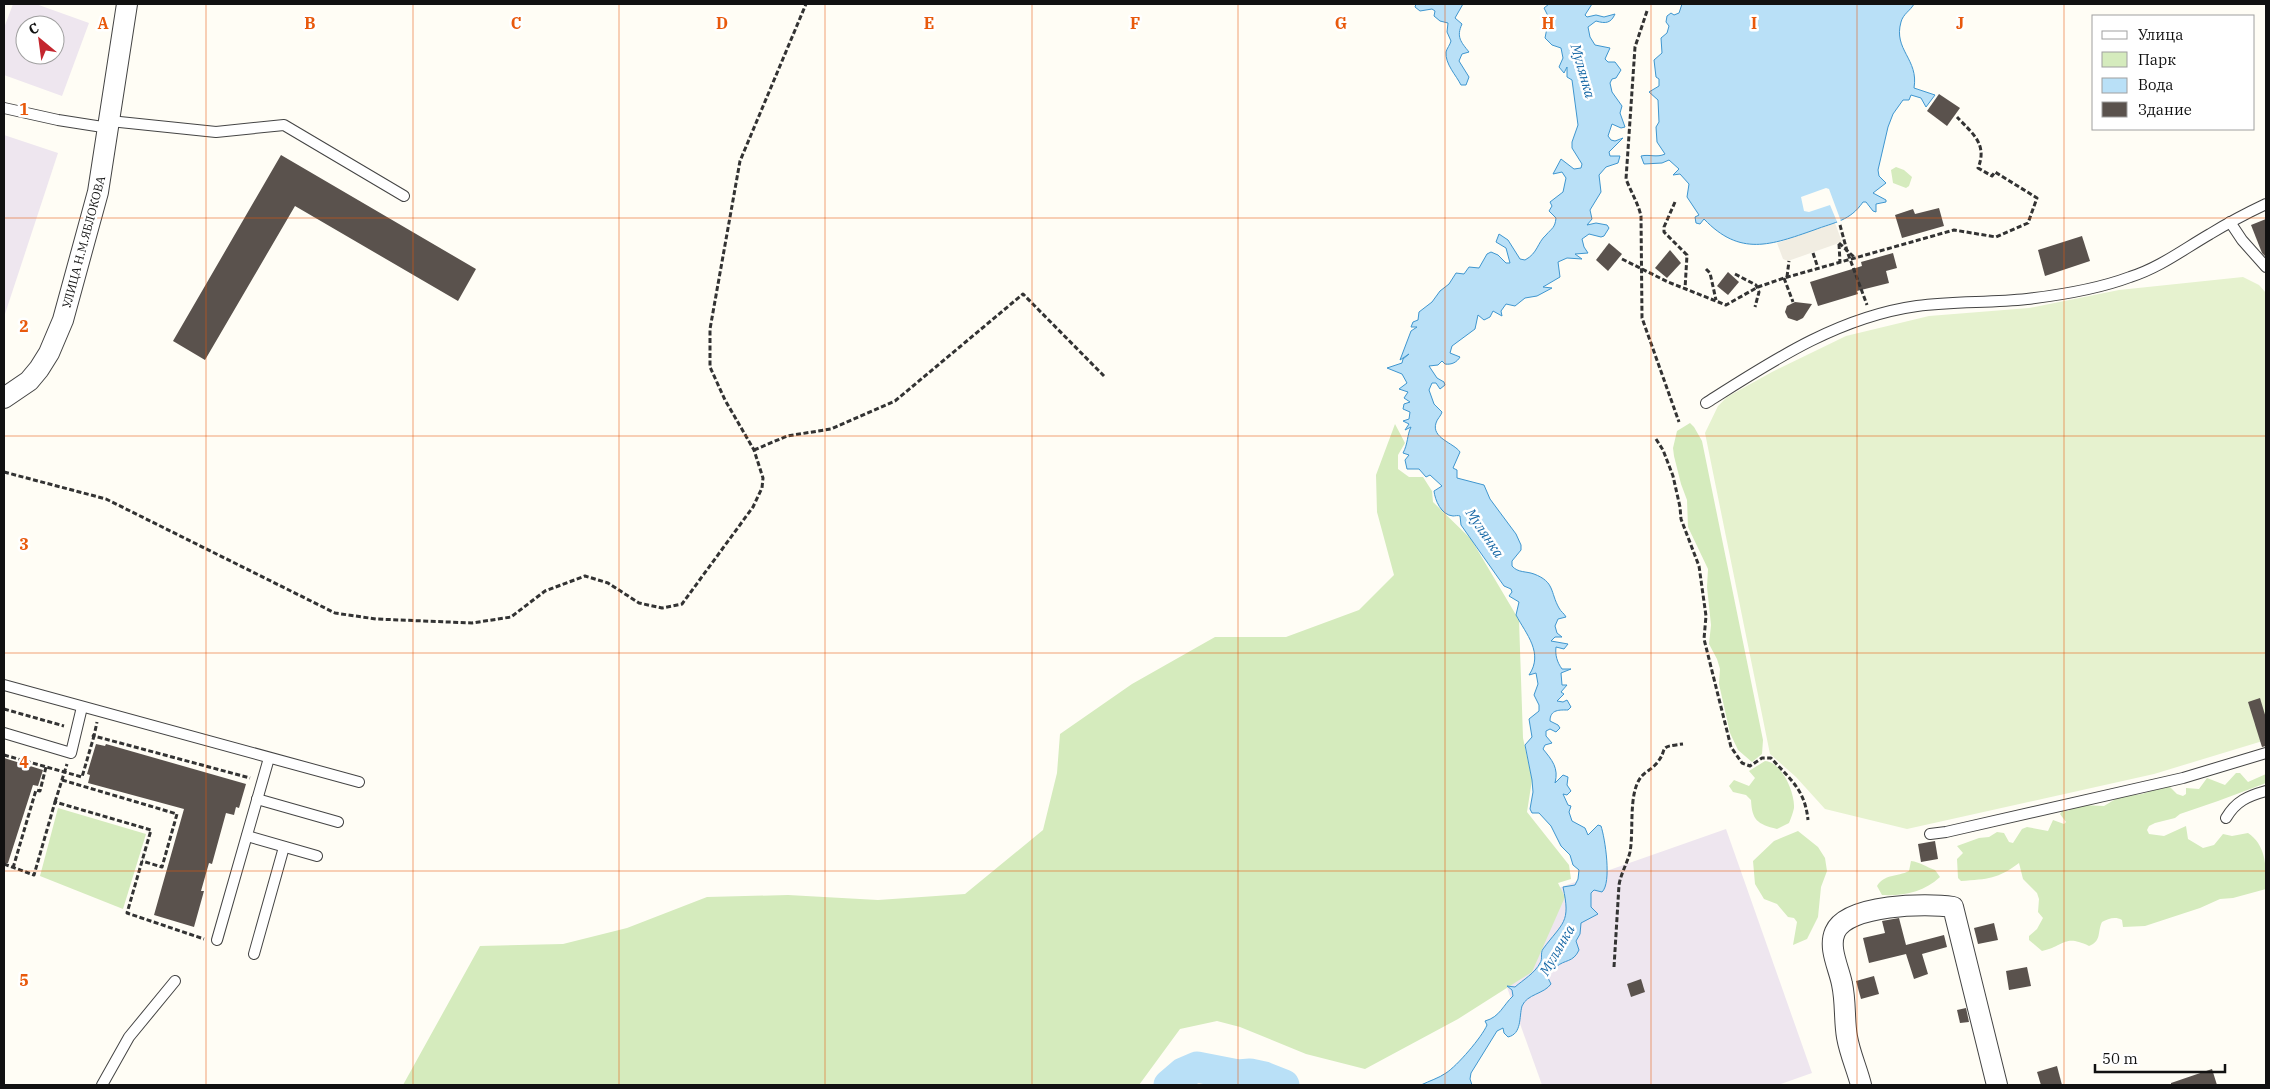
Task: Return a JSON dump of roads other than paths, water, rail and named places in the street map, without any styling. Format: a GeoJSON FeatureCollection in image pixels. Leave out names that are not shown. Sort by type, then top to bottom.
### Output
{"type":"FeatureCollection","features":[{"type":"Feature","properties":{"kind":"street","name":"УЛИЦА Н.М.ЯБЛОКОВА"},"geometry":{"type":"LineString","coordinates":[[4,398],[34,375],[56,339],[93,217],[128,4]]}},
{"type":"Feature","properties":{"kind":"street"},"geometry":{"type":"LineString","coordinates":[[1861,1085],[1847,1037],[1842,985],[1833,947],[1834,934],[1843,922],[1858,915],[1892,907],[1934,904],[1953,907],[1997,1085]]}},
{"type":"Feature","properties":{"kind":"lane"},"geometry":{"type":"LineString","coordinates":[[4,108],[58,120],[216,132],[284,125],[404,196]]}},
{"type":"Feature","properties":{"kind":"lane"},"geometry":{"type":"LineString","coordinates":[[1706,403],[1778,357],[1805,343],[1871,317],[1918,306],[2027,299],[2062,294],[2130,278],[2150,269],[2230,222],[2266,204]]}},
{"type":"Feature","properties":{"kind":"lane"},"geometry":{"type":"LineString","coordinates":[[2230,222],[2242,240],[2266,267]]}},
{"type":"Feature","properties":{"kind":"lane"},"geometry":{"type":"LineString","coordinates":[[4,685],[359,782]]}},
{"type":"Feature","properties":{"kind":"lane"},"geometry":{"type":"LineString","coordinates":[[4,734],[70,753],[82,706]]}},
{"type":"Feature","properties":{"kind":"lane"},"geometry":{"type":"LineString","coordinates":[[1930,834],[1946,832],[2182,778],[2266,753]]}},
{"type":"Feature","properties":{"kind":"lane"},"geometry":{"type":"LineString","coordinates":[[217,940],[269,758]]}},
{"type":"Feature","properties":{"kind":"lane"},"geometry":{"type":"LineString","coordinates":[[2226,818],[2237,803],[2249,796],[2266,791]]}},
{"type":"Feature","properties":{"kind":"lane"},"geometry":{"type":"LineString","coordinates":[[257,799],[338,822]]}},
{"type":"Feature","properties":{"kind":"lane"},"geometry":{"type":"LineString","coordinates":[[246,836],[318,856]]}},
{"type":"Feature","properties":{"kind":"lane"},"geometry":{"type":"LineString","coordinates":[[254,954],[284,847]]}},
{"type":"Feature","properties":{"kind":"lane"},"geometry":{"type":"LineString","coordinates":[[102,1085],[129,1037],[175,981]]}},
{"type":"Feature","properties":{"kind":"water"},"geometry":{"type":"Polygon","coordinates":[[[1416,4],[1463,4],[1455,18],[1462,24],[1459,36],[1469,52],[1462,54],[1459,61],[1469,77],[1466,85],[1461,85],[1447,61],[1446,52],[1451,41],[1447,32],[1448,23],[1440,21],[1434,16],[1435,11],[1432,9],[1420,11],[1415,7],[1416,4]]]}},
{"type":"Feature","properties":{"kind":"water"},"geometry":{"type":"Polygon","coordinates":[[[1549,4],[1592,4],[1585,15],[1587,17],[1596,15],[1604,17],[1615,14],[1608,22],[1596,21],[1588,27],[1590,37],[1595,45],[1610,48],[1605,59],[1608,62],[1615,62],[1621,70],[1610,83],[1612,92],[1622,106],[1620,113],[1625,127],[1621,128],[1612,124],[1608,136],[1611,140],[1615,141],[1623,138],[1609,152],[1610,156],[1620,156],[1618,163],[1606,167],[1599,175],[1601,192],[1590,210],[1592,219],[1587,225],[1596,223],[1607,225],[1609,228],[1604,236],[1589,234],[1582,239],[1588,253],[1575,254],[1582,259],[1567,258],[1558,262],[1560,277],[1543,287],[1552,288],[1537,296],[1525,298],[1515,306],[1506,304],[1501,311],[1502,316],[1493,311],[1490,317],[1484,320],[1478,315],[1475,329],[1452,346],[1450,353],[1460,357],[1452,364],[1445,364],[1442,361],[1438,365],[1429,366],[1437,378],[1444,382],[1445,385],[1440,389],[1436,383],[1432,383],[1429,390],[1434,404],[1442,412],[1436,423],[1437,433],[1460,452],[1453,468],[1457,470],[1457,478],[1484,485],[1490,499],[1516,534],[1521,545],[1521,550],[1512,561],[1512,566],[1517,570],[1534,574],[1545,580],[1551,588],[1559,608],[1566,617],[1558,619],[1555,626],[1557,633],[1562,637],[1555,637],[1551,641],[1568,644],[1564,649],[1556,647],[1557,658],[1562,669],[1571,669],[1561,673],[1562,685],[1567,685],[1561,692],[1564,694],[1557,701],[1563,702],[1567,700],[1571,707],[1568,710],[1556,711],[1550,717],[1550,721],[1560,728],[1556,732],[1550,729],[1546,731],[1546,736],[1552,743],[1545,745],[1543,749],[1552,761],[1555,769],[1555,783],[1563,775],[1568,777],[1567,785],[1571,791],[1567,795],[1563,794],[1568,805],[1571,806],[1569,812],[1572,821],[1585,828],[1588,835],[1598,825],[1601,826],[1606,850],[1607,880],[1602,892],[1594,890],[1591,893],[1591,907],[1598,914],[1581,923],[1580,934],[1576,941],[1579,950],[1577,954],[1556,967],[1547,976],[1551,984],[1548,987],[1524,1002],[1516,1032],[1508,1037],[1504,1033],[1503,1028],[1497,1031],[1471,1073],[1472,1085],[1421,1085],[1443,1075],[1456,1064],[1475,1044],[1487,1025],[1485,1021],[1498,1014],[1513,996],[1512,990],[1507,986],[1515,987],[1538,967],[1542,951],[1564,921],[1566,908],[1563,887],[1575,885],[1578,879],[1579,870],[1573,865],[1570,855],[1561,846],[1551,826],[1539,813],[1532,813],[1530,809],[1533,792],[1525,745],[1532,737],[1529,719],[1539,711],[1539,705],[1534,695],[1538,684],[1536,673],[1529,675],[1535,659],[1534,651],[1516,615],[1519,602],[1509,596],[1512,592],[1511,589],[1504,586],[1461,525],[1460,516],[1449,515],[1439,507],[1434,491],[1442,486],[1430,475],[1426,477],[1419,469],[1407,469],[1405,460],[1409,455],[1403,453],[1411,427],[1405,430],[1409,424],[1403,421],[1409,419],[1410,412],[1403,409],[1404,404],[1410,402],[1404,398],[1408,392],[1399,389],[1407,383],[1402,374],[1387,368],[1402,363],[1403,359],[1409,354],[1400,360],[1411,331],[1417,327],[1411,327],[1413,322],[1418,320],[1419,312],[1432,302],[1440,291],[1449,284],[1456,273],[1464,274],[1469,267],[1479,268],[1487,254],[1491,252],[1498,255],[1506,263],[1510,263],[1506,248],[1496,242],[1499,234],[1508,240],[1520,259],[1525,260],[1532,254],[1555,224],[1556,218],[1549,211],[1552,206],[1550,202],[1563,192],[1566,178],[1562,172],[1553,174],[1561,159],[1574,169],[1581,168],[1582,164],[1572,148],[1572,142],[1578,125],[1572,80],[1567,77],[1567,67],[1564,73],[1559,67],[1563,58],[1561,48],[1552,45],[1545,38],[1549,18],[1544,8],[1549,4]]]}},
{"type":"Feature","properties":{"kind":"water"},"geometry":{"type":"Polygon","coordinates":[[[1682,4],[1914,4],[1902,19],[1899,32],[1900,40],[1913,69],[1915,78],[1914,88],[1935,95],[1926,107],[1921,98],[1911,95],[1909,100],[1903,100],[1893,114],[1878,170],[1879,176],[1886,183],[1873,193],[1886,200],[1886,202],[1876,204],[1876,212],[1866,202],[1863,202],[1853,213],[1835,223],[1784,240],[1756,244],[1730,239],[1717,231],[1704,219],[1700,224],[1696,223],[1695,217],[1699,215],[1687,197],[1689,184],[1680,174],[1673,175],[1679,169],[1669,160],[1662,163],[1644,164],[1641,156],[1665,154],[1657,142],[1656,127],[1659,122],[1658,100],[1649,92],[1659,86],[1654,60],[1662,53],[1661,38],[1667,33],[1669,26],[1666,22],[1667,16],[1671,13],[1674,15],[1679,13],[1682,4]]]}},
{"type":"Feature","properties":{"kind":"waterway","name":"Мулянка"},"geometry":{"type":"LineString","coordinates":[[1169,1085],[1183,1073],[1197,1067],[1238,1075],[1250,1074],[1284,1085]]}}]}
